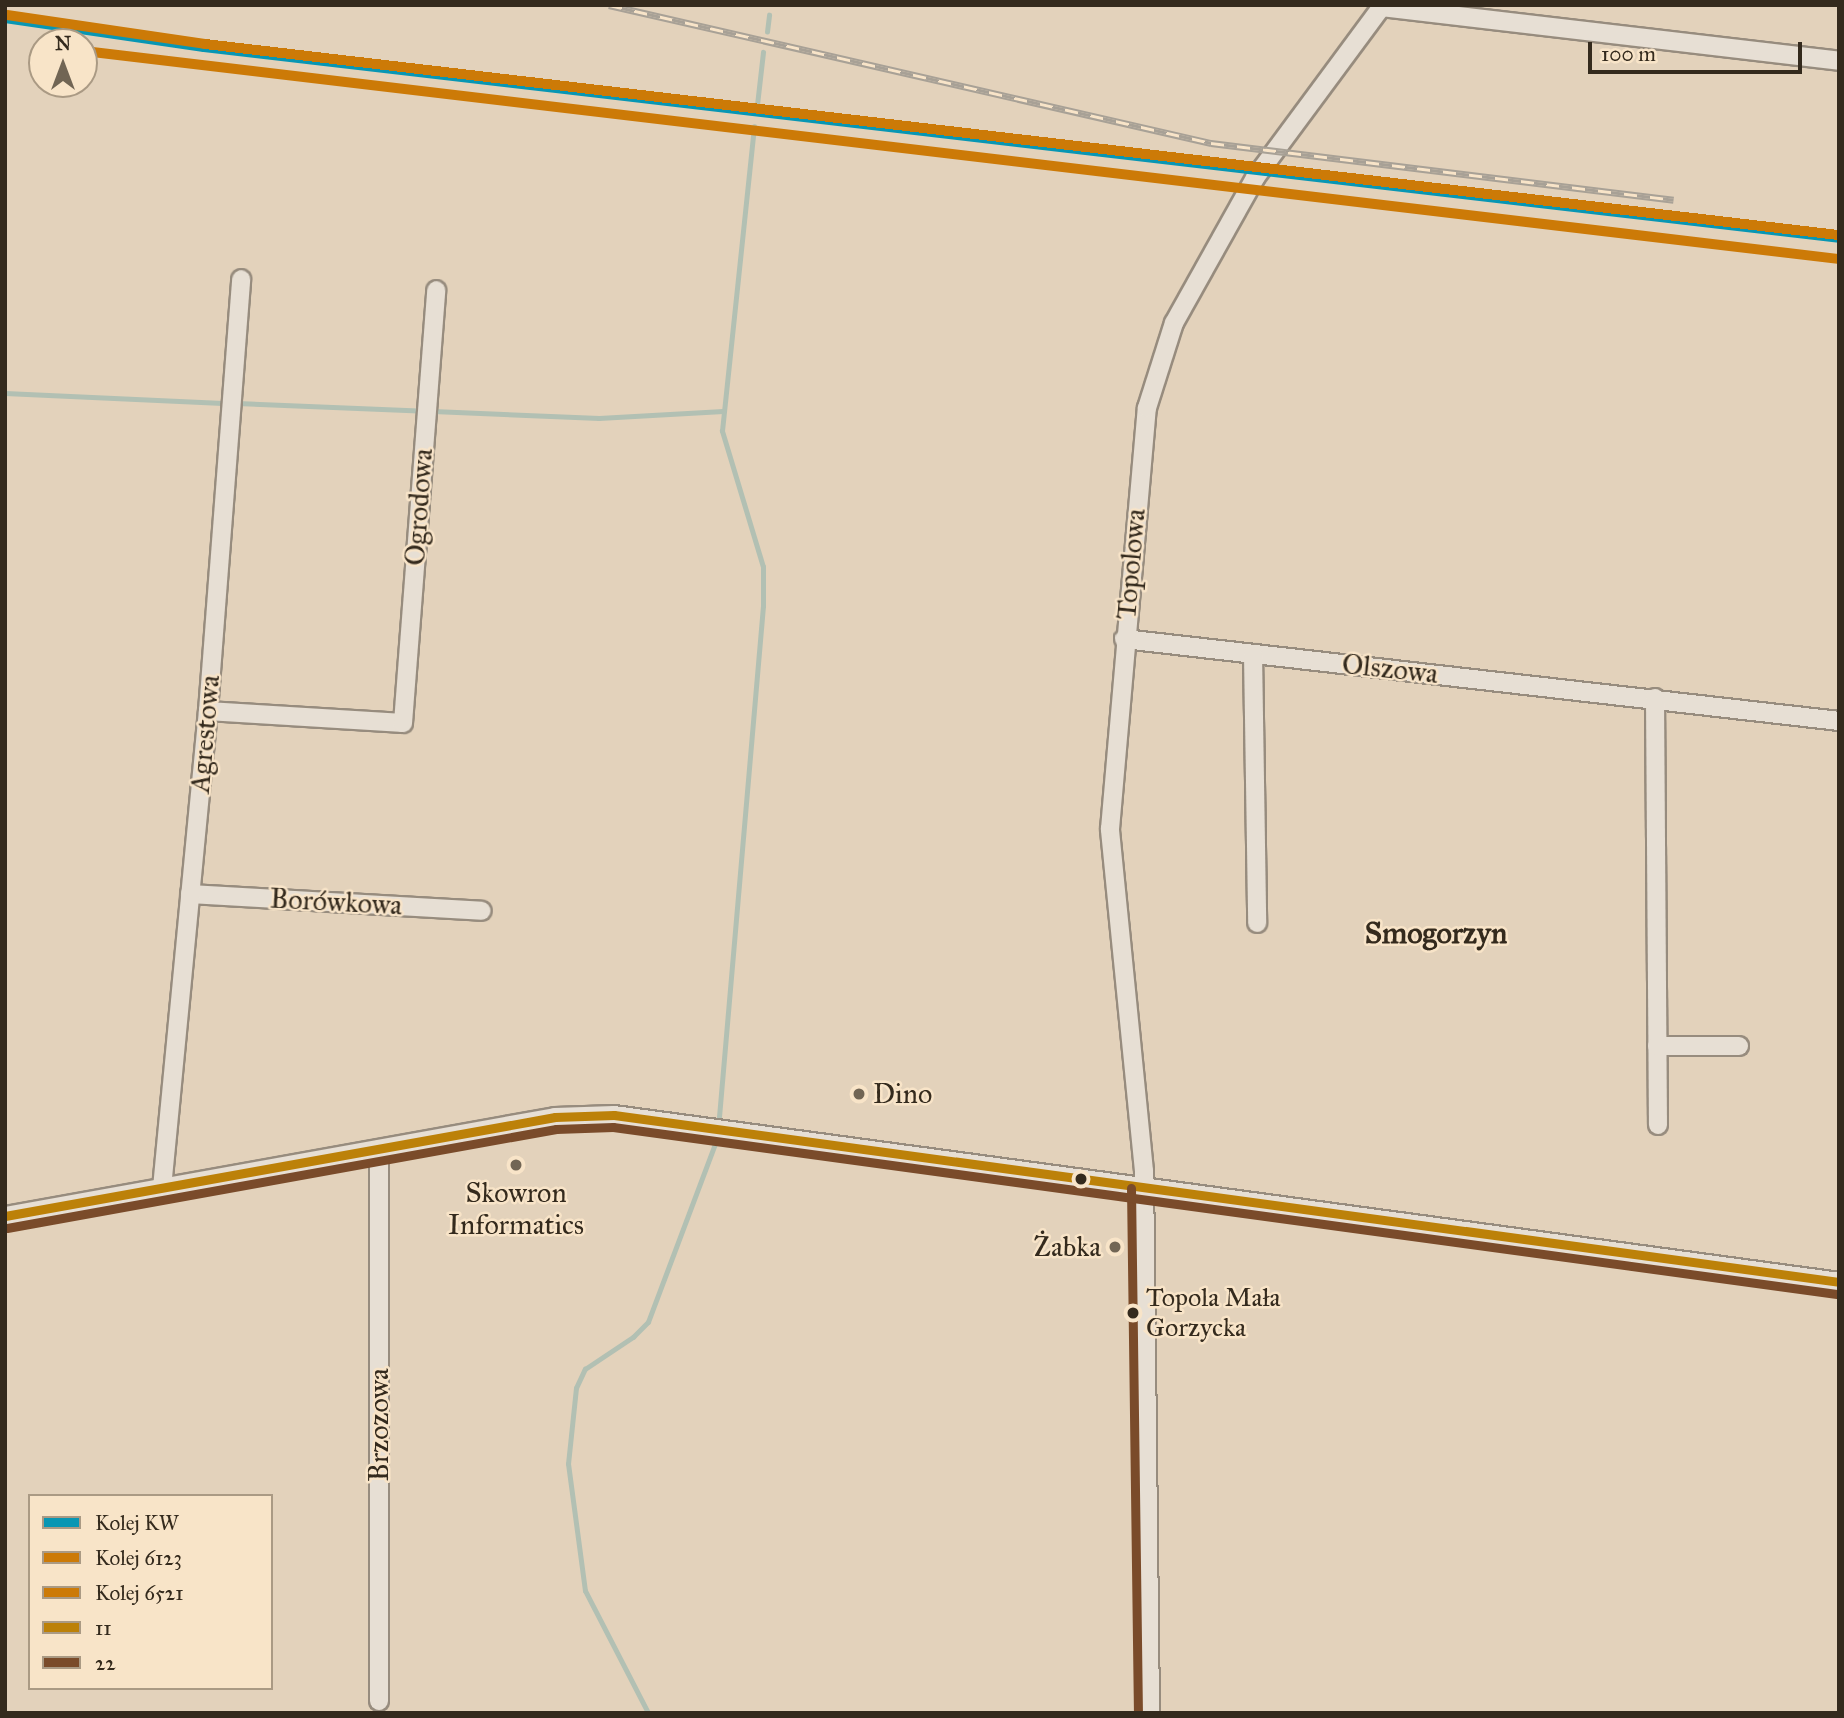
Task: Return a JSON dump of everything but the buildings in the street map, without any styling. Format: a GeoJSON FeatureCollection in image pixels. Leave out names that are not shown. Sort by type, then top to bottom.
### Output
{"type":"FeatureCollection","features":[{"type":"Feature","properties":{"kind":"street"},"geometry":{"type":"LineString","coordinates":[[1383,6],[1839,61]]}},
{"type":"Feature","properties":{"kind":"street","name":"Topolowa"},"geometry":{"type":"LineString","coordinates":[[1150,1713],[1143,1188],[1110,829],[1124,639],[1147,408],[1174,323],[1266,161],[1383,6]]}},
{"type":"Feature","properties":{"kind":"street","name":"Agrestowa"},"geometry":{"type":"LineString","coordinates":[[162,1188],[208,710],[241,279]]}},
{"type":"Feature","properties":{"kind":"street","name":"Ogrodowa"},"geometry":{"type":"LineString","coordinates":[[208,710],[403,723],[436,290]]}},
{"type":"Feature","properties":{"kind":"street","name":"Olszowa"},"geometry":{"type":"LineString","coordinates":[[1124,639],[1839,721]]}},
{"type":"Feature","properties":{"kind":"street"},"geometry":{"type":"LineString","coordinates":[[1252,654],[1256,923]]}},
{"type":"Feature","properties":{"kind":"street"},"geometry":{"type":"LineString","coordinates":[[1656,698],[1658,1125]]}},
{"type":"Feature","properties":{"kind":"street","name":"Borówkowa"},"geometry":{"type":"LineString","coordinates":[[190,894],[482,911]]}},
{"type":"Feature","properties":{"kind":"street"},"geometry":{"type":"LineString","coordinates":[[1657,1046],[1739,1046]]}},
{"type":"Feature","properties":{"kind":"street"},"geometry":{"type":"LineString","coordinates":[[5,1216],[574,1115],[623,1116],[1839,1282]]}},
{"type":"Feature","properties":{"kind":"street","name":"Brzozowa"},"geometry":{"type":"LineString","coordinates":[[379,1149],[379,1701]]}},
{"type":"Feature","properties":{"kind":"waterway"},"geometry":{"type":"LineString","coordinates":[[767,32],[769,15]]}},
{"type":"Feature","properties":{"kind":"waterway"},"geometry":{"type":"LineString","coordinates":[[757,105],[763,52]]}},
{"type":"Feature","properties":{"kind":"waterway"},"geometry":{"type":"LineString","coordinates":[[719,1117],[763,606],[763,567],[722,431],[754,127]]}},
{"type":"Feature","properties":{"kind":"waterway"},"geometry":{"type":"LineString","coordinates":[[5,393],[228,403]]}},
{"type":"Feature","properties":{"kind":"waterway"},"geometry":{"type":"LineString","coordinates":[[237,403],[424,411]]}},
{"type":"Feature","properties":{"kind":"waterway"},"geometry":{"type":"LineString","coordinates":[[433,411],[599,418],[723,411]]}},
{"type":"Feature","properties":{"kind":"waterway"},"geometry":{"type":"LineString","coordinates":[[648,1713],[585,1591],[568,1464],[576,1388],[585,1369],[633,1337],[648,1322],[715,1144]]}},
{"type":"Feature","properties":{"kind":"railway"},"geometry":{"type":"LineString","coordinates":[[609,5],[1211,143],[1673,200]]}},
{"type":"Feature","properties":{"kind":"rail line","name":"6521"},"geometry":{"type":"LineString","coordinates":[[7,15],[205,44],[1839,235]]}},
{"type":"Feature","properties":{"kind":"rail line","name":"KW"},"geometry":{"type":"LineString","coordinates":[[5,18],[204,47],[1839,238]]}},
{"type":"Feature","properties":{"kind":"rail line","name":"6123"},"geometry":{"type":"LineString","coordinates":[[98,53],[1838,259]]}},
{"type":"Feature","properties":{"kind":"transit line","name":"11"},"geometry":{"type":"LineString","coordinates":[[5,1216],[555,1117],[614,1115],[1839,1282]]}},
{"type":"Feature","properties":{"kind":"transit line","name":"22"},"geometry":{"type":"LineString","coordinates":[[7,1228],[556,1129],[613,1127],[1837,1294]]}},
{"type":"Feature","properties":{"kind":"transit line","name":"22"},"geometry":{"type":"LineString","coordinates":[[1131,1188],[1138,1713]]}},
{"type":"Feature","properties":{"kind":"place","name":"Dino"},"geometry":{"type":"Point","coordinates":[859,1094]}},
{"type":"Feature","properties":{"kind":"place","name":"Skowron Informatics"},"geometry":{"type":"Point","coordinates":[516,1165]}},
{"type":"Feature","properties":{"kind":"place","name":"Żabka"},"geometry":{"type":"Point","coordinates":[1115,1247]}},
{"type":"Feature","properties":{"kind":"place","name":"Topola Mała Gorzycka"},"geometry":{"type":"Point","coordinates":[1133,1313]}},
{"type":"Feature","properties":{"kind":"district","name":"Smogorzyn"},"geometry":{"type":"Point","coordinates":[1436,933]}}]}
